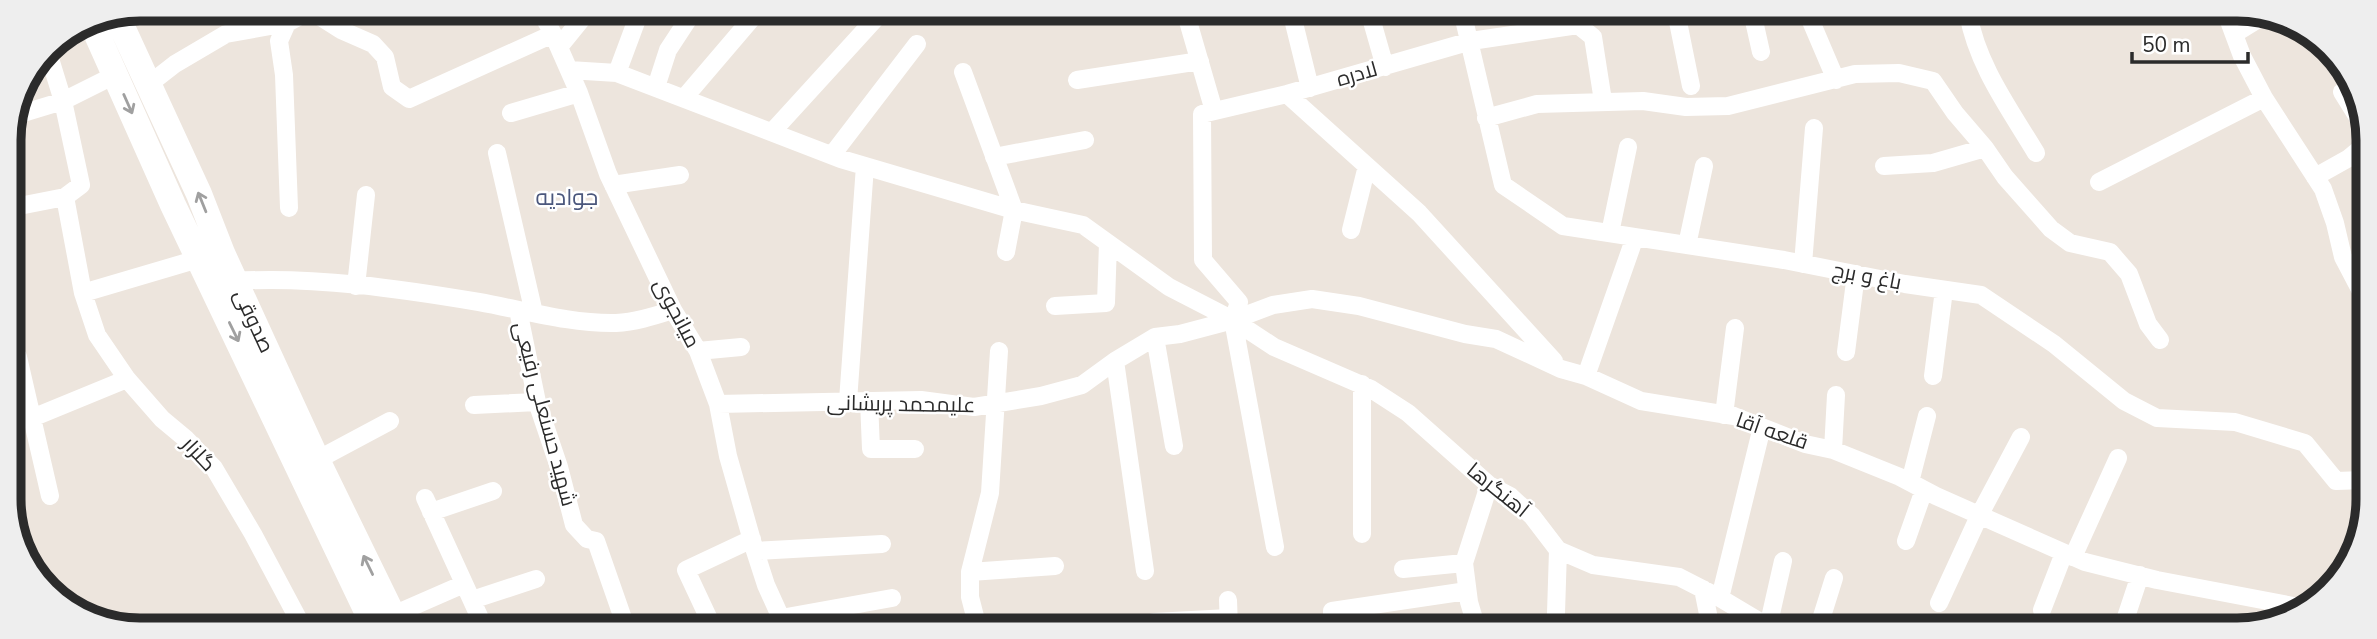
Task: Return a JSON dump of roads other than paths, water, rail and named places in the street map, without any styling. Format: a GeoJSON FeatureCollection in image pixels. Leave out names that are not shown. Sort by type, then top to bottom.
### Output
{"type":"FeatureCollection","features":[{"type":"Feature","properties":{"kind":"main road","name":"صدوقی"},"geometry":{"type":"LineString","coordinates":[[120,23],[200,194],[210,256]]}},
{"type":"Feature","properties":{"kind":"main road","name":"صدوقی"},"geometry":{"type":"LineString","coordinates":[[95,30],[115,75],[210,256],[386,618]]}},
{"type":"Feature","properties":{"kind":"main road","name":"صدوقی"},"geometry":{"type":"LineString","coordinates":[[223,284],[317,460],[386,618]]}},
{"type":"Feature","properties":{"kind":"street"},"geometry":{"type":"LineString","coordinates":[[148,85],[175,64],[226,34],[292,21]]}},
{"type":"Feature","properties":{"kind":"street"},"geometry":{"type":"LineString","coordinates":[[328,21],[341,30],[373,44],[385,57],[392,87],[409,99],[556,40],[577,21]]}},
{"type":"Feature","properties":{"kind":"street","name":"میانجوی"},"geometry":{"type":"LineString","coordinates":[[546,21],[579,93],[613,185],[673,310],[698,351],[718,404],[728,456],[753,545],[781,618]]}},
{"type":"Feature","properties":{"kind":"street"},"geometry":{"type":"LineString","coordinates":[[656,88],[668,50],[687,21]]}},
{"type":"Feature","properties":{"kind":"street"},"geometry":{"type":"LineString","coordinates":[[684,98],[750,21]]}},
{"type":"Feature","properties":{"kind":"street"},"geometry":{"type":"LineString","coordinates":[[772,132],[873,21]]}},
{"type":"Feature","properties":{"kind":"street"},"geometry":{"type":"LineString","coordinates":[[1188,21],[1214,111],[1202,114],[1203,260],[1240,302],[1233,320],[1275,547]]}},
{"type":"Feature","properties":{"kind":"street"},"geometry":{"type":"LineString","coordinates":[[1293,21],[1310,88]]}},
{"type":"Feature","properties":{"kind":"street"},"geometry":{"type":"LineString","coordinates":[[1372,21],[1385,66]]}},
{"type":"Feature","properties":{"kind":"street","name":"باغ و برج"},"geometry":{"type":"LineString","coordinates":[[1465,21],[1503,186],[1563,226],[1981,295],[2054,344],[2124,401],[2157,418],[2235,422],[2305,443],[2336,481],[2356,480]]}},
{"type":"Feature","properties":{"kind":"street"},"geometry":{"type":"LineString","coordinates":[[1471,41],[1474,21]]}},
{"type":"Feature","properties":{"kind":"street"},"geometry":{"type":"LineString","coordinates":[[1678,21],[1691,86]]}},
{"type":"Feature","properties":{"kind":"street"},"geometry":{"type":"LineString","coordinates":[[1754,21],[1761,52]]}},
{"type":"Feature","properties":{"kind":"street"},"geometry":{"type":"LineString","coordinates":[[1811,21],[1836,79]]}},
{"type":"Feature","properties":{"kind":"street"},"geometry":{"type":"LineString","coordinates":[[1969,21],[1972,38],[1991,79],[2036,153]]}},
{"type":"Feature","properties":{"kind":"street"},"geometry":{"type":"LineString","coordinates":[[2229,21],[2242,56],[2264,98],[2323,189],[2343,257],[2356,282]]}},
{"type":"Feature","properties":{"kind":"street"},"geometry":{"type":"LineString","coordinates":[[617,72],[636,22]]}},
{"type":"Feature","properties":{"kind":"street"},"geometry":{"type":"LineString","coordinates":[[2234,34],[2253,22]]}},
{"type":"Feature","properties":{"kind":"street"},"geometry":{"type":"LineString","coordinates":[[287,23],[279,41],[284,75],[289,208]]}},
{"type":"Feature","properties":{"kind":"street","name":"لادره"},"geometry":{"type":"LineString","coordinates":[[1214,111],[1310,88],[1471,41],[1578,25],[1593,37],[1603,102]]}},
{"type":"Feature","properties":{"kind":"street"},"geometry":{"type":"LineString","coordinates":[[832,155],[917,44]]}},
{"type":"Feature","properties":{"kind":"street"},"geometry":{"type":"LineString","coordinates":[[1077,80],[1200,61]]}},
{"type":"Feature","properties":{"kind":"street"},"geometry":{"type":"LineString","coordinates":[[21,206],[65,197],[81,185],[63,101],[51,62]]}},
{"type":"Feature","properties":{"kind":"street","name":"آهنگرها"},"geometry":{"type":"LineString","coordinates":[[569,70],[617,72],[865,166],[1014,210],[1083,225],[1169,287],[1233,320],[1274,347],[1362,384],[1408,413],[1489,485],[1510,496],[1532,516],[1558,550],[1593,565],[1679,577],[1753,618]]}},
{"type":"Feature","properties":{"kind":"street"},"geometry":{"type":"LineString","coordinates":[[963,72],[1014,210],[1006,252]]}},
{"type":"Feature","properties":{"kind":"street"},"geometry":{"type":"LineString","coordinates":[[1486,118],[1537,104],[1643,102],[1686,107],[1728,106],[1855,75],[1899,73],[1933,81],[2005,177],[2052,229],[2070,243],[2110,252],[2129,274],[2148,324],[2160,340]]}},
{"type":"Feature","properties":{"kind":"street"},"geometry":{"type":"LineString","coordinates":[[24,113],[63,101],[115,75]]}},
{"type":"Feature","properties":{"kind":"street"},"geometry":{"type":"LineString","coordinates":[[2342,92],[2351,107]]}},
{"type":"Feature","properties":{"kind":"street"},"geometry":{"type":"LineString","coordinates":[[511,113],[579,93]]}},
{"type":"Feature","properties":{"kind":"street"},"geometry":{"type":"LineString","coordinates":[[1287,94],[1419,213],[1561,369]]}},
{"type":"Feature","properties":{"kind":"street"},"geometry":{"type":"LineString","coordinates":[[2099,182],[2264,98]]}},
{"type":"Feature","properties":{"kind":"street"},"geometry":{"type":"LineString","coordinates":[[1803,264],[1814,128]]}},
{"type":"Feature","properties":{"kind":"street"},"geometry":{"type":"LineString","coordinates":[[994,157],[1085,140]]}},
{"type":"Feature","properties":{"kind":"street"},"geometry":{"type":"LineString","coordinates":[[1610,233],[1628,147]]}},
{"type":"Feature","properties":{"kind":"street"},"geometry":{"type":"LineString","coordinates":[[1884,166],[1933,163],[1985,148]]}},
{"type":"Feature","properties":{"kind":"street"},"geometry":{"type":"LineString","coordinates":[[2315,177],[2356,152]]}},
{"type":"Feature","properties":{"kind":"street","name":"شهید حسنعلی رفیعی"},"geometry":{"type":"LineString","coordinates":[[497,153],[526,312],[537,402],[559,467],[574,525],[587,539],[596,541],[623,618]]}},
{"type":"Feature","properties":{"kind":"street"},"geometry":{"type":"LineString","coordinates":[[848,401],[865,166]]}},
{"type":"Feature","properties":{"kind":"street"},"geometry":{"type":"LineString","coordinates":[[1351,230],[1367,166]]}},
{"type":"Feature","properties":{"kind":"street"},"geometry":{"type":"LineString","coordinates":[[1687,245],[1704,166]]}},
{"type":"Feature","properties":{"kind":"street"},"geometry":{"type":"LineString","coordinates":[[613,185],[680,175]]}},
{"type":"Feature","properties":{"kind":"street"},"geometry":{"type":"LineString","coordinates":[[356,286],[366,195]]}},
{"type":"Feature","properties":{"kind":"street","name":"گلزار"},"geometry":{"type":"LineString","coordinates":[[65,197],[83,293],[97,335],[127,379],[162,419],[215,468],[298,618]]}},
{"type":"Feature","properties":{"kind":"street"},"geometry":{"type":"LineString","coordinates":[[1586,376],[1635,237]]}},
{"type":"Feature","properties":{"kind":"street"},"geometry":{"type":"LineString","coordinates":[[1055,306],[1106,303],[1108,243]]}},
{"type":"Feature","properties":{"kind":"street"},"geometry":{"type":"LineString","coordinates":[[83,293],[210,256]]}},
{"type":"Feature","properties":{"kind":"street"},"geometry":{"type":"LineString","coordinates":[[1846,352],[1856,274]]}},
{"type":"Feature","properties":{"kind":"street"},"geometry":{"type":"LineString","coordinates":[[223,284],[279,278],[478,302],[526,312],[615,323],[643,319],[673,310]]}},
{"type":"Feature","properties":{"kind":"street"},"geometry":{"type":"LineString","coordinates":[[1933,376],[1944,290]]}},
{"type":"Feature","properties":{"kind":"street","name":"قلعه آقا"},"geometry":{"type":"LineString","coordinates":[[1233,320],[1273,305],[1312,299],[1359,306],[1465,334],[1496,339],[1641,401],[1734,416],[1805,444],[1833,450],[2069,555],[2140,575],[2290,605]]}},
{"type":"Feature","properties":{"kind":"street","name":"علیمحمد پریشانی"},"geometry":{"type":"LineString","coordinates":[[718,404],[921,400],[974,407],[996,404],[1082,385],[1155,337],[1180,334],[1233,320]]}},
{"type":"Feature","properties":{"kind":"street"},"geometry":{"type":"LineString","coordinates":[[1724,415],[1735,328]]}},
{"type":"Feature","properties":{"kind":"street"},"geometry":{"type":"LineString","coordinates":[[1155,337],[1174,446]]}},
{"type":"Feature","properties":{"kind":"street"},"geometry":{"type":"LineString","coordinates":[[698,351],[741,347]]}},
{"type":"Feature","properties":{"kind":"street"},"geometry":{"type":"LineString","coordinates":[[975,618],[970,597],[970,572],[990,493],[999,351]]}},
{"type":"Feature","properties":{"kind":"street"},"geometry":{"type":"LineString","coordinates":[[1115,361],[1144,570]]}},
{"type":"Feature","properties":{"kind":"street"},"geometry":{"type":"LineString","coordinates":[[21,370],[50,496]]}},
{"type":"Feature","properties":{"kind":"street"},"geometry":{"type":"LineString","coordinates":[[32,418],[127,379]]}},
{"type":"Feature","properties":{"kind":"street"},"geometry":{"type":"LineString","coordinates":[[1362,384],[1362,534]]}},
{"type":"Feature","properties":{"kind":"street"},"geometry":{"type":"LineString","coordinates":[[1833,450],[1836,395]]}},
{"type":"Feature","properties":{"kind":"street"},"geometry":{"type":"LineString","coordinates":[[869,401],[871,449],[915,449]]}},
{"type":"Feature","properties":{"kind":"street"},"geometry":{"type":"LineString","coordinates":[[474,405],[537,402]]}},
{"type":"Feature","properties":{"kind":"street"},"geometry":{"type":"LineString","coordinates":[[1906,541],[1927,416]]}},
{"type":"Feature","properties":{"kind":"street"},"geometry":{"type":"LineString","coordinates":[[317,460],[390,421]]}},
{"type":"Feature","properties":{"kind":"street"},"geometry":{"type":"LineString","coordinates":[[1720,598],[1762,427]]}},
{"type":"Feature","properties":{"kind":"street"},"geometry":{"type":"LineString","coordinates":[[1939,603],[1980,514],[2021,437]]}},
{"type":"Feature","properties":{"kind":"street"},"geometry":{"type":"LineString","coordinates":[[2042,610],[2118,458]]}},
{"type":"Feature","properties":{"kind":"street"},"geometry":{"type":"LineString","coordinates":[[1474,618],[1464,563],[1489,485]]}},
{"type":"Feature","properties":{"kind":"street"},"geometry":{"type":"LineString","coordinates":[[480,618],[428,505],[493,491]]}},
{"type":"Feature","properties":{"kind":"street"},"geometry":{"type":"LineString","coordinates":[[708,617],[686,570],[753,545],[882,544]]}},
{"type":"Feature","properties":{"kind":"street"},"geometry":{"type":"LineString","coordinates":[[1556,613],[1558,550]]}},
{"type":"Feature","properties":{"kind":"street"},"geometry":{"type":"LineString","coordinates":[[1772,618],[1783,561]]}},
{"type":"Feature","properties":{"kind":"street"},"geometry":{"type":"LineString","coordinates":[[1403,569],[1464,563]]}},
{"type":"Feature","properties":{"kind":"street"},"geometry":{"type":"LineString","coordinates":[[970,572],[1055,566]]}},
{"type":"Feature","properties":{"kind":"street"},"geometry":{"type":"LineString","coordinates":[[2126,618],[2140,575]]}},
{"type":"Feature","properties":{"kind":"street"},"geometry":{"type":"LineString","coordinates":[[1821,618],[1834,578]]}},
{"type":"Feature","properties":{"kind":"street"},"geometry":{"type":"LineString","coordinates":[[399,618],[468,592],[536,579]]}},
{"type":"Feature","properties":{"kind":"street"},"geometry":{"type":"LineString","coordinates":[[1703,589],[1709,618]]}},
{"type":"Feature","properties":{"kind":"street"},"geometry":{"type":"LineString","coordinates":[[1332,618],[1332,611],[1467,591]]}},
{"type":"Feature","properties":{"kind":"street"},"geometry":{"type":"LineString","coordinates":[[805,618],[892,598]]}},
{"type":"Feature","properties":{"kind":"street"},"geometry":{"type":"LineString","coordinates":[[1228,600],[1229,618]]}},
{"type":"Feature","properties":{"kind":"district","name":"جوادیه"},"geometry":{"type":"Point","coordinates":[567,197]}}]}
